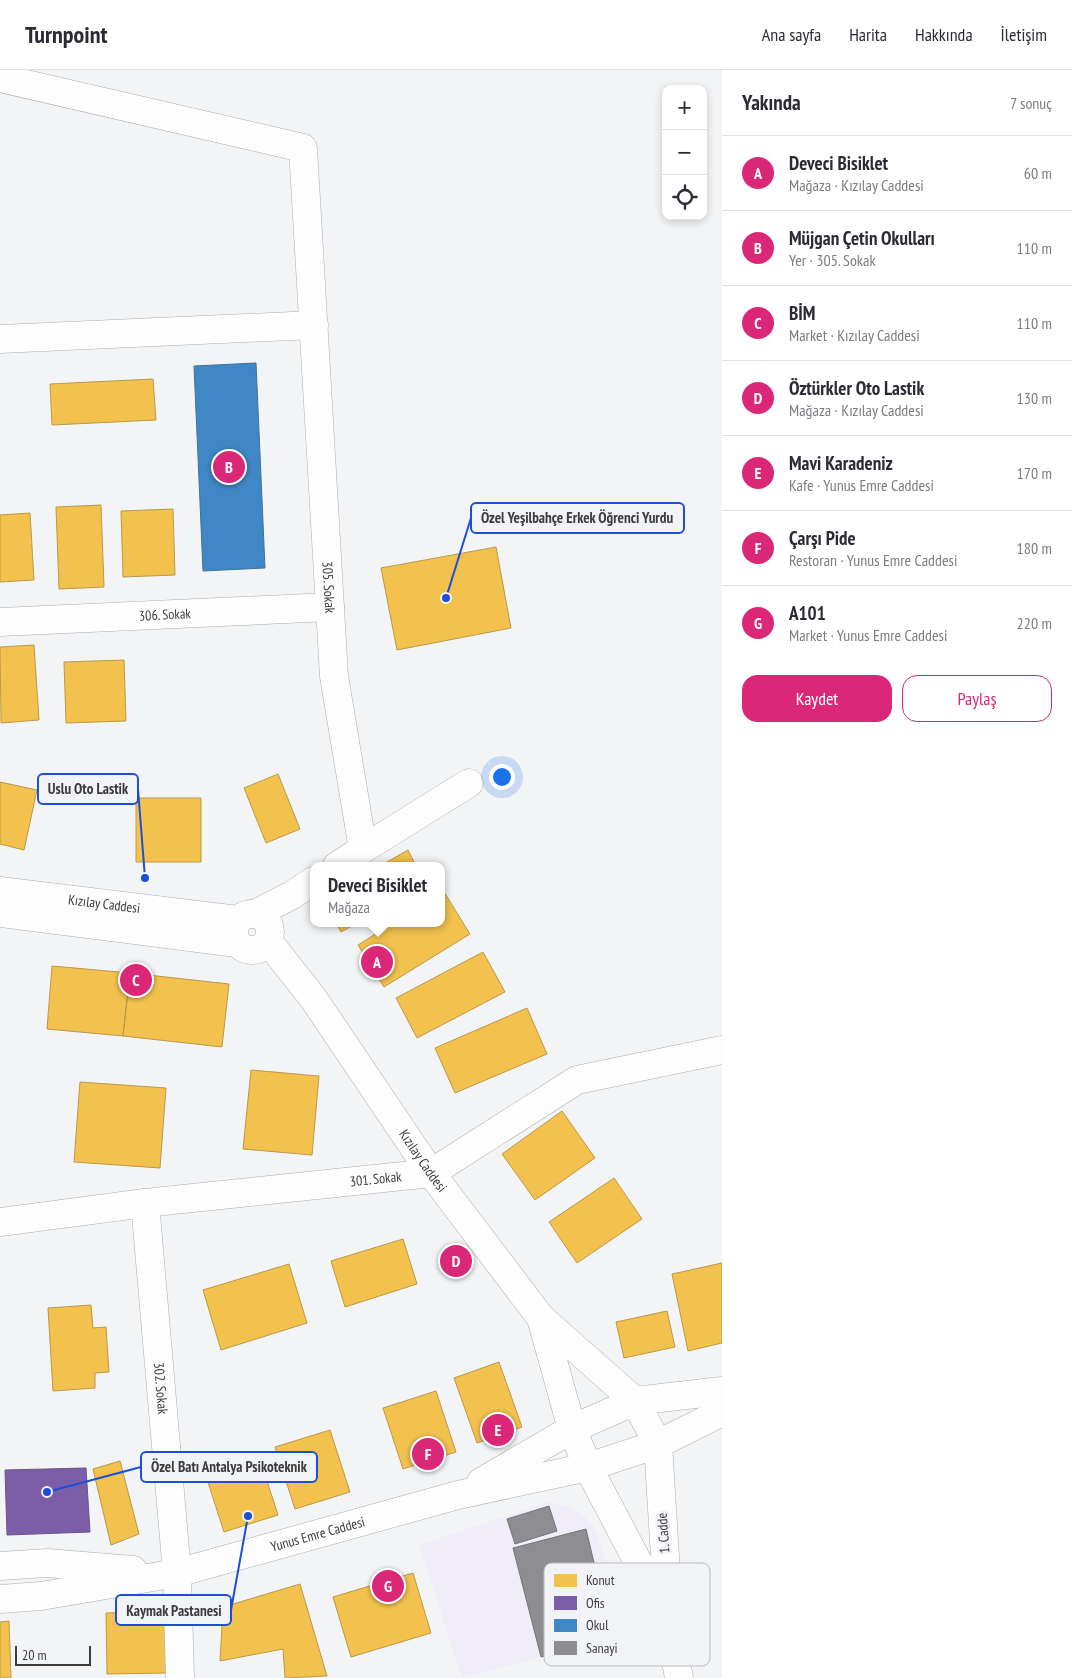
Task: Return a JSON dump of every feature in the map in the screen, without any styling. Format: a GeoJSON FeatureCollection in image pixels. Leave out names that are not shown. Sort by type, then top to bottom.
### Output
{"type":"FeatureCollection","features":[{"type":"Feature","properties":{"kind":"street","name":"305. Sokak"},"geometry":{"type":"LineString","coordinates":[[0,78],[303,148],[334,676],[363,849]]}},
{"type":"Feature","properties":{"kind":"street"},"geometry":{"type":"LineString","coordinates":[[0,339],[314,325]]}},
{"type":"Feature","properties":{"kind":"street","name":"306. Sokak"},"geometry":{"type":"LineString","coordinates":[[0,622],[330,607]]}},
{"type":"Feature","properties":{"kind":"street"},"geometry":{"type":"LineString","coordinates":[[343,862],[469,783]]}},
{"type":"Feature","properties":{"kind":"street"},"geometry":{"type":"LineString","coordinates":[[253,933],[303,888]]}},
{"type":"Feature","properties":{"kind":"street","name":"Kızılay Caddesi"},"geometry":{"type":"LineString","coordinates":[[0,891],[253,933],[313,998],[431,1173],[542,1318],[635,1402],[658,1444]]}},
{"type":"Feature","properties":{"kind":"street","name":"Kızılay Caddesi"},"geometry":{"type":"LineString","coordinates":[[0,913],[253,933]]}},
{"type":"Feature","properties":{"kind":"street","name":"301. Sokak"},"geometry":{"type":"LineString","coordinates":[[0,1222],[144,1203],[431,1173],[577,1080],[722,1050]]}},
{"type":"Feature","properties":{"kind":"street","name":"302. Sokak"},"geometry":{"type":"LineString","coordinates":[[144,1203],[177,1573],[180,1678]]}},
{"type":"Feature","properties":{"kind":"street","name":"Kızılay Caddesi"},"geometry":{"type":"LineString","coordinates":[[542,1318],[572,1429]]}},
{"type":"Feature","properties":{"kind":"street"},"geometry":{"type":"LineString","coordinates":[[635,1402],[722,1392]]}},
{"type":"Feature","properties":{"kind":"street","name":"Yunus Emre Caddesi"},"geometry":{"type":"LineString","coordinates":[[458,1495],[572,1429],[635,1402]]}},
{"type":"Feature","properties":{"kind":"street"},"geometry":{"type":"LineString","coordinates":[[658,1444],[722,1412]]}},
{"type":"Feature","properties":{"kind":"street","name":"1. Cadde"},"geometry":{"type":"LineString","coordinates":[[572,1429],[588,1467],[638,1563]]}},
{"type":"Feature","properties":{"kind":"street","name":"Yunus Emre Caddesi"},"geometry":{"type":"LineString","coordinates":[[0,1599],[41,1596],[177,1573],[458,1495],[588,1467],[658,1444]]}},
{"type":"Feature","properties":{"kind":"street","name":"1. Cadde"},"geometry":{"type":"LineString","coordinates":[[658,1444],[665,1563]]}},
{"type":"Feature","properties":{"kind":"street","name":"Yunus Emre Caddesi"},"geometry":{"type":"LineString","coordinates":[[0,1566],[47,1563],[177,1573]]}},
{"type":"Feature","properties":{"kind":"shaded area"},"geometry":{"type":"Polygon","coordinates":[[[548,1502],[566,1506],[583,1515],[596,1531],[607,1563],[544,1563],[544,1656],[462,1678],[419,1545],[548,1502]]]}},
{"type":"Feature","properties":{"kind":"building: Konut"},"geometry":{"type":"Polygon","coordinates":[[[153,379],[156,420],[52,425],[50,384],[153,379]]]}},
{"type":"Feature","properties":{"kind":"building: Konut"},"geometry":{"type":"Polygon","coordinates":[[[101,505],[104,587],[59,589],[56,507],[101,505]]]}},
{"type":"Feature","properties":{"kind":"building: Konut"},"geometry":{"type":"Polygon","coordinates":[[[173,509],[175,575],[123,577],[121,511],[173,509]]]}},
{"type":"Feature","properties":{"kind":"building: Konut"},"geometry":{"type":"Polygon","coordinates":[[[30,513],[34,580],[0,582],[0,515],[30,513]]]}},
{"type":"Feature","properties":{"kind":"building: Konut"},"geometry":{"type":"Polygon","coordinates":[[[496,547],[511,628],[397,650],[381,568],[496,547]]]}},
{"type":"Feature","properties":{"kind":"building: Konut"},"geometry":{"type":"Polygon","coordinates":[[[34,645],[39,720],[1,723],[0,647],[34,645]]]}},
{"type":"Feature","properties":{"kind":"building: Konut"},"geometry":{"type":"Polygon","coordinates":[[[124,660],[126,721],[66,723],[64,662],[124,660]]]}},
{"type":"Feature","properties":{"kind":"building: Konut"},"geometry":{"type":"Polygon","coordinates":[[[278,774],[300,829],[266,843],[244,788],[278,774]]]}},
{"type":"Feature","properties":{"kind":"building: Konut"},"geometry":{"type":"Polygon","coordinates":[[[0,782],[37,790],[24,850],[0,844],[0,782]]]}},
{"type":"Feature","properties":{"kind":"building: Konut"},"geometry":{"type":"Polygon","coordinates":[[[136,798],[201,798],[201,862],[136,862],[136,798]]]}},
{"type":"Feature","properties":{"kind":"building: Konut"},"geometry":{"type":"Polygon","coordinates":[[[408,850],[414,862],[387,862],[408,850]]]}},
{"type":"Feature","properties":{"kind":"building: Konut"},"geometry":{"type":"Polygon","coordinates":[[[445,894],[470,934],[384,987],[358,945],[387,927],[445,927],[445,894]]]}},
{"type":"Feature","properties":{"kind":"building: Konut"},"geometry":{"type":"Polygon","coordinates":[[[338,927],[350,927],[341,932],[338,927]]]}},
{"type":"Feature","properties":{"kind":"building: Konut"},"geometry":{"type":"Polygon","coordinates":[[[483,952],[505,992],[417,1038],[396,998],[483,952]]]}},
{"type":"Feature","properties":{"kind":"building: Konut"},"geometry":{"type":"Polygon","coordinates":[[[52,966],[130,973],[123,1036],[47,1029],[52,966]]]}},
{"type":"Feature","properties":{"kind":"building: Konut"},"geometry":{"type":"Polygon","coordinates":[[[130,973],[229,984],[222,1047],[123,1036],[130,973]]]}},
{"type":"Feature","properties":{"kind":"building: Konut"},"geometry":{"type":"Polygon","coordinates":[[[527,1008],[547,1054],[455,1093],[435,1048],[527,1008]]]}},
{"type":"Feature","properties":{"kind":"building: Konut"},"geometry":{"type":"Polygon","coordinates":[[[251,1070],[319,1076],[312,1155],[243,1149],[251,1070]]]}},
{"type":"Feature","properties":{"kind":"building: Konut"},"geometry":{"type":"Polygon","coordinates":[[[80,1082],[166,1088],[160,1168],[74,1162],[80,1082]]]}},
{"type":"Feature","properties":{"kind":"building: Konut"},"geometry":{"type":"Polygon","coordinates":[[[562,1111],[595,1158],[535,1200],[502,1154],[562,1111]]]}},
{"type":"Feature","properties":{"kind":"building: Konut"},"geometry":{"type":"Polygon","coordinates":[[[614,1178],[642,1219],[577,1263],[549,1222],[614,1178]]]}},
{"type":"Feature","properties":{"kind":"building: Konut"},"geometry":{"type":"Polygon","coordinates":[[[403,1239],[417,1284],[345,1307],[331,1261],[403,1239]]]}},
{"type":"Feature","properties":{"kind":"building: Konut"},"geometry":{"type":"Polygon","coordinates":[[[722,1263],[722,1343],[688,1351],[672,1274],[722,1263]]]}},
{"type":"Feature","properties":{"kind":"building: Konut"},"geometry":{"type":"Polygon","coordinates":[[[289,1264],[307,1323],[221,1350],[203,1290],[289,1264]]]}},
{"type":"Feature","properties":{"kind":"building: Konut"},"geometry":{"type":"Polygon","coordinates":[[[91,1305],[93,1328],[106,1327],[109,1372],[95,1373],[95,1388],[53,1391],[48,1308],[91,1305]]]}},
{"type":"Feature","properties":{"kind":"building: Konut"},"geometry":{"type":"Polygon","coordinates":[[[667,1311],[675,1347],[624,1358],[616,1322],[667,1311]]]}},
{"type":"Feature","properties":{"kind":"building: Konut"},"geometry":{"type":"Polygon","coordinates":[[[499,1362],[522,1427],[477,1443],[454,1378],[499,1362]]]}},
{"type":"Feature","properties":{"kind":"building: Konut"},"geometry":{"type":"Polygon","coordinates":[[[436,1391],[456,1452],[403,1469],[383,1408],[436,1391]]]}},
{"type":"Feature","properties":{"kind":"building: Konut"},"geometry":{"type":"Polygon","coordinates":[[[330,1430],[350,1492],[295,1509],[275,1447],[330,1430]]]}},
{"type":"Feature","properties":{"kind":"building: Konut"},"geometry":{"type":"Polygon","coordinates":[[[258,1453],[278,1515],[224,1532],[204,1470],[258,1453]]]}},
{"type":"Feature","properties":{"kind":"building: Konut"},"geometry":{"type":"Polygon","coordinates":[[[120,1461],[139,1534],[111,1545],[93,1469],[120,1461]]]}},
{"type":"Feature","properties":{"kind":"building: Konut"},"geometry":{"type":"Polygon","coordinates":[[[413,1573],[431,1633],[351,1657],[333,1597],[413,1573]]]}},
{"type":"Feature","properties":{"kind":"building: Konut"},"geometry":{"type":"Polygon","coordinates":[[[300,1584],[327,1676],[285,1678],[283,1649],[220,1661],[223,1607],[300,1584]]]}},
{"type":"Feature","properties":{"kind":"building: Konut"},"geometry":{"type":"Polygon","coordinates":[[[165,1611],[166,1673],[107,1674],[106,1613],[165,1611]]]}},
{"type":"Feature","properties":{"kind":"building: Konut"},"geometry":{"type":"Polygon","coordinates":[[[9,1621],[11,1678],[0,1678],[0,1622],[9,1621]]]}},
{"type":"Feature","properties":{"kind":"building: Ofis"},"geometry":{"type":"Polygon","coordinates":[[[86,1468],[90,1532],[7,1535],[5,1470],[86,1468]]]}},
{"type":"Feature","properties":{"kind":"building: Okul"},"geometry":{"type":"Polygon","coordinates":[[[256,363],[265,568],[203,571],[194,366],[256,363]]]}},
{"type":"Feature","properties":{"kind":"building: Sanayi"},"geometry":{"type":"Polygon","coordinates":[[[549,1506],[557,1531],[515,1544],[507,1519],[549,1506]]]}},
{"type":"Feature","properties":{"kind":"building: Sanayi"},"geometry":{"type":"Polygon","coordinates":[[[586,1529],[594,1563],[544,1563],[544,1656],[541,1657],[513,1548],[586,1529]]]}},
{"type":"Feature","properties":{"kind":"place","name":"Müjgan Çetin Okulları"},"geometry":{"type":"Point","coordinates":[229,467]}},
{"type":"Feature","properties":{"kind":"place","name":"Özel Yeşilbahçe Erkek Öğrenci Yurdu"},"geometry":{"type":"Point","coordinates":[446,598]}},
{"type":"Feature","properties":{"kind":"place","name":"Uslu Oto Lastik"},"geometry":{"type":"Point","coordinates":[145,878]}},
{"type":"Feature","properties":{"kind":"place","name":"Deveci Bisiklet"},"geometry":{"type":"Point","coordinates":[377,962]}},
{"type":"Feature","properties":{"kind":"place","name":"BİM"},"geometry":{"type":"Point","coordinates":[136,980]}},
{"type":"Feature","properties":{"kind":"place","name":"Öztürkler Oto Lastik"},"geometry":{"type":"Point","coordinates":[456,1261]}},
{"type":"Feature","properties":{"kind":"place","name":"Mavi Karadeniz"},"geometry":{"type":"Point","coordinates":[498,1430]}},
{"type":"Feature","properties":{"kind":"place","name":"Çarşı Pide"},"geometry":{"type":"Point","coordinates":[428,1454]}},
{"type":"Feature","properties":{"kind":"place","name":"Özel Batı Antalya Psikoteknik"},"geometry":{"type":"Point","coordinates":[47,1492]}},
{"type":"Feature","properties":{"kind":"place","name":"Kaymak Pastanesi"},"geometry":{"type":"Point","coordinates":[248,1516]}},
{"type":"Feature","properties":{"kind":"place","name":"A101"},"geometry":{"type":"Point","coordinates":[388,1586]}}]}
